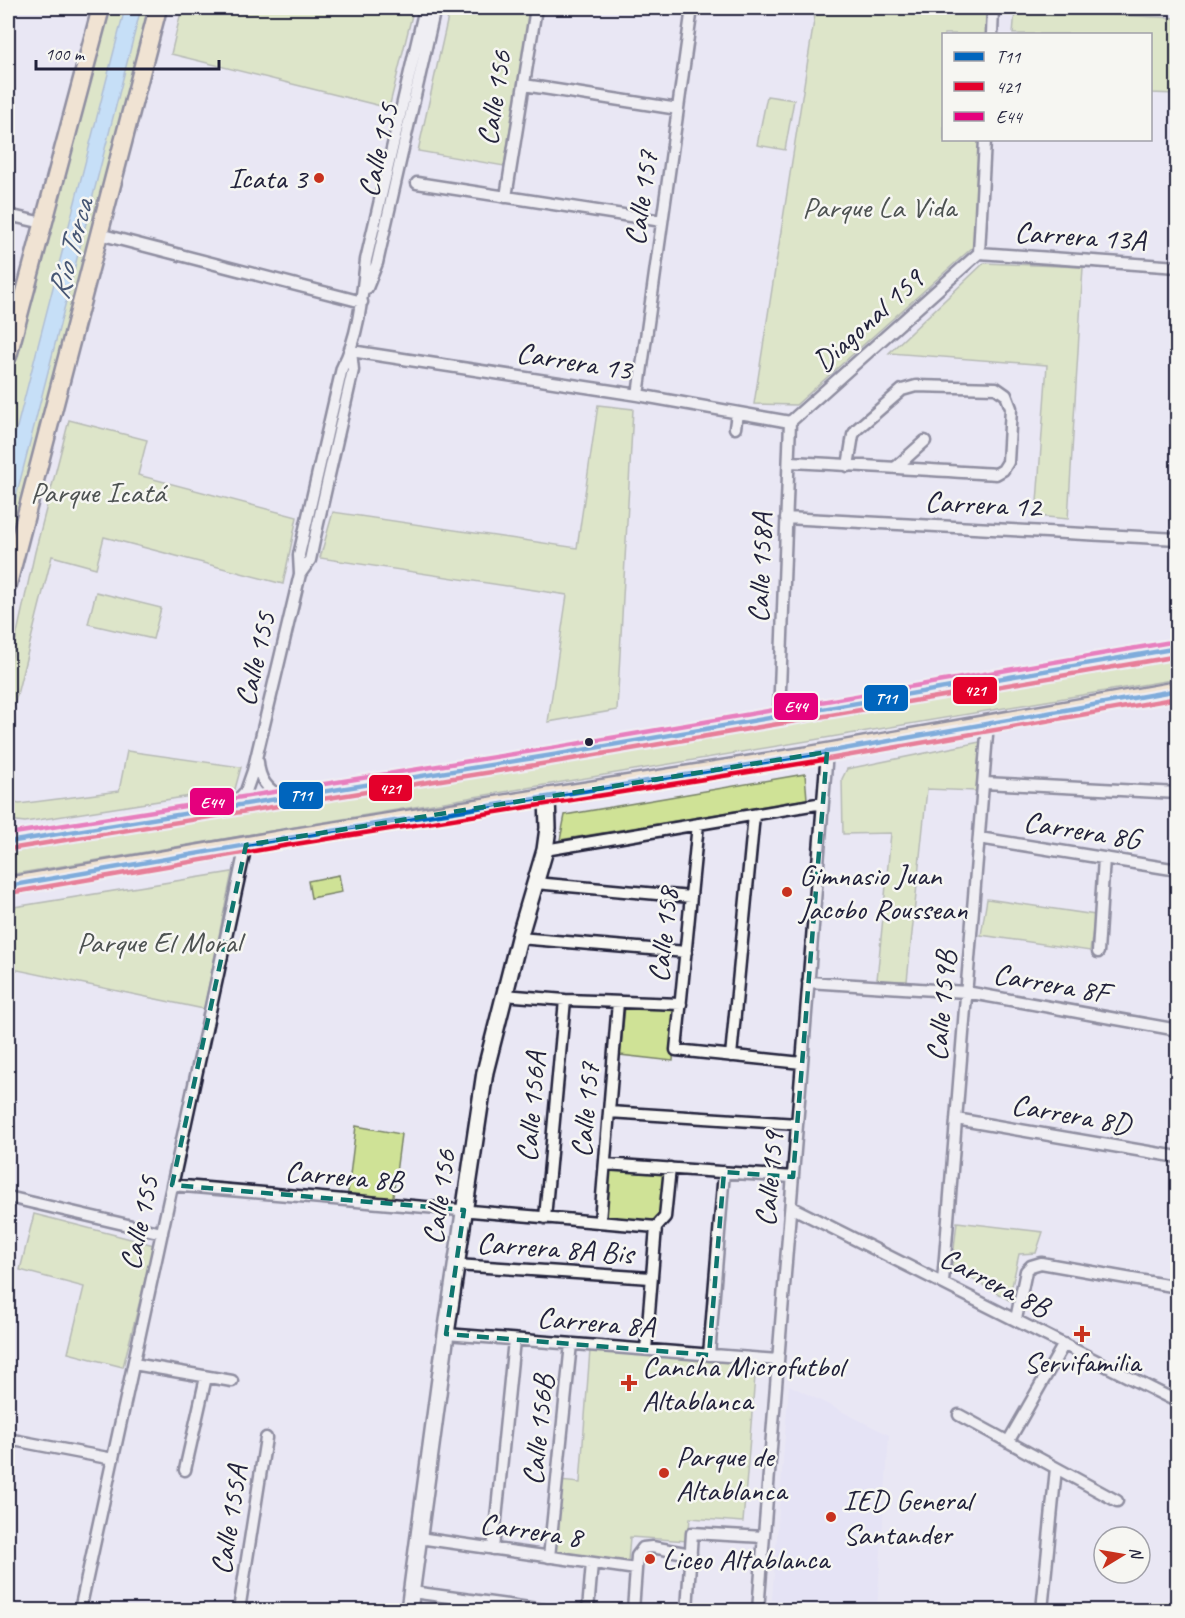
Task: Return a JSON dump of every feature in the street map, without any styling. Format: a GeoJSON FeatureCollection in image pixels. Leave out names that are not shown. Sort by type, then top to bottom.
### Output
{"type":"FeatureCollection","features":[{"type":"Feature","properties":{"kind":"main road"},"geometry":{"type":"LineString","coordinates":[[8,356],[101,8]]}},
{"type":"Feature","properties":{"kind":"main road"},"geometry":{"type":"LineString","coordinates":[[8,584],[159,8]]}},
{"type":"Feature","properties":{"kind":"main road"},"geometry":{"type":"LineString","coordinates":[[8,841],[559,754],[1178,648]]}},
{"type":"Feature","properties":{"kind":"main road"},"geometry":{"type":"LineString","coordinates":[[8,886],[827,752],[1178,690]]}},
{"type":"Feature","properties":{"kind":"street","name":"Calle 155"},"geometry":{"type":"LineString","coordinates":[[233,806],[247,788],[257,756],[300,574],[299,555],[342,368],[351,351],[362,302],[366,260],[425,8]]}},
{"type":"Feature","properties":{"kind":"street","name":"Calle 155"},"geometry":{"type":"LineString","coordinates":[[362,302],[377,262],[435,8]]}},
{"type":"Feature","properties":{"kind":"street","name":"Calle 156"},"geometry":{"type":"LineString","coordinates":[[506,197],[536,8]]}},
{"type":"Feature","properties":{"kind":"street","name":"Calle 157"},"geometry":{"type":"LineString","coordinates":[[638,395],[692,8]]}},
{"type":"Feature","properties":{"kind":"street"},"geometry":{"type":"LineString","coordinates":[[992,33],[993,8]]}},
{"type":"Feature","properties":{"kind":"street"},"geometry":{"type":"LineString","coordinates":[[524,85],[678,109]]}},
{"type":"Feature","properties":{"kind":"street"},"geometry":{"type":"LineString","coordinates":[[979,253],[985,141]]}},
{"type":"Feature","properties":{"kind":"street"},"geometry":{"type":"LineString","coordinates":[[417,183],[662,221]]}},
{"type":"Feature","properties":{"kind":"street"},"geometry":{"type":"LineString","coordinates":[[8,215],[43,223]]}},
{"type":"Feature","properties":{"kind":"street"},"geometry":{"type":"LineString","coordinates":[[99,234],[362,302]]}},
{"type":"Feature","properties":{"kind":"street","name":"Carrera 13A"},"geometry":{"type":"LineString","coordinates":[[979,253],[1178,267]]}},
{"type":"Feature","properties":{"kind":"street","name":"Diagonal 159"},"geometry":{"type":"LineString","coordinates":[[790,422],[979,253]]}},
{"type":"Feature","properties":{"kind":"street","name":"Carrera 13"},"geometry":{"type":"LineString","coordinates":[[351,351],[638,395],[790,422]]}},
{"type":"Feature","properties":{"kind":"street"},"geometry":{"type":"LineString","coordinates":[[789,462],[848,466],[996,474],[1004,470],[1008,462],[1011,408],[1006,395],[996,388],[916,386],[902,390],[857,429],[853,435],[848,466]]}},
{"type":"Feature","properties":{"kind":"street"},"geometry":{"type":"LineString","coordinates":[[735,428],[737,413]]}},
{"type":"Feature","properties":{"kind":"street","name":"Calle 158A"},"geometry":{"type":"LineString","coordinates":[[779,716],[790,422]]}},
{"type":"Feature","properties":{"kind":"street"},"geometry":{"type":"LineString","coordinates":[[895,468],[925,441]]}},
{"type":"Feature","properties":{"kind":"street","name":"Carrera 12"},"geometry":{"type":"LineString","coordinates":[[786,518],[1178,539]]}},
{"type":"Feature","properties":{"kind":"street","name":"Calle 159B"},"geometry":{"type":"LineString","coordinates":[[942,1282],[987,735]]}},
{"type":"Feature","properties":{"kind":"street","name":"Calle 159"},"geometry":{"type":"LineString","coordinates":[[758,1610],[827,752]]}},
{"type":"Feature","properties":{"kind":"street","name":"Calle 155"},"geometry":{"type":"LineString","coordinates":[[257,756],[258,769],[265,785],[283,798]]}},
{"type":"Feature","properties":{"kind":"street"},"geometry":{"type":"LineString","coordinates":[[984,783],[1178,793]]}},
{"type":"Feature","properties":{"kind":"street","name":"Calle 156"},"geometry":{"type":"LineString","coordinates":[[409,1611],[446,1334],[485,1072],[544,850],[548,828],[547,796]]}},
{"type":"Feature","properties":{"kind":"street"},"geometry":{"type":"LineString","coordinates":[[544,850],[823,803]]}},
{"type":"Feature","properties":{"kind":"street"},"geometry":{"type":"LineString","coordinates":[[754,815],[731,1056],[802,1063]]}},
{"type":"Feature","properties":{"kind":"street","name":"Calle 158"},"geometry":{"type":"LineString","coordinates":[[698,824],[676,1050],[731,1056]]}},
{"type":"Feature","properties":{"kind":"street","name":"Carrera 8G"},"geometry":{"type":"LineString","coordinates":[[979,838],[1178,870]]}},
{"type":"Feature","properties":{"kind":"street","name":"Calle 155"},"geometry":{"type":"LineString","coordinates":[[80,1611],[246,846]]}},
{"type":"Feature","properties":{"kind":"street"},"geometry":{"type":"LineString","coordinates":[[1098,952],[1104,858]]}},
{"type":"Feature","properties":{"kind":"street"},"geometry":{"type":"LineString","coordinates":[[535,883],[691,897]]}},
{"type":"Feature","properties":{"kind":"street"},"geometry":{"type":"LineString","coordinates":[[519,938],[686,952]]}},
{"type":"Feature","properties":{"kind":"street","name":"Carrera 8F"},"geometry":{"type":"LineString","coordinates":[[808,982],[966,992],[1178,1030]]}},
{"type":"Feature","properties":{"kind":"street"},"geometry":{"type":"LineString","coordinates":[[504,995],[565,1000],[681,1004]]}},
{"type":"Feature","properties":{"kind":"street","name":"Calle 156A"},"geometry":{"type":"LineString","coordinates":[[545,1218],[565,1000]]}},
{"type":"Feature","properties":{"kind":"street","name":"Calle 157"},"geometry":{"type":"LineString","coordinates":[[600,1221],[618,1002]]}},
{"type":"Feature","properties":{"kind":"street"},"geometry":{"type":"LineString","coordinates":[[609,1112],[797,1124]]}},
{"type":"Feature","properties":{"kind":"street","name":"Carrera 8D"},"geometry":{"type":"LineString","coordinates":[[956,1119],[1178,1157]]}},
{"type":"Feature","properties":{"kind":"street"},"geometry":{"type":"LineString","coordinates":[[605,1164],[793,1177]]}},
{"type":"Feature","properties":{"kind":"street"},"geometry":{"type":"LineString","coordinates":[[646,1350],[656,1227],[665,1217],[670,1168]]}},
{"type":"Feature","properties":{"kind":"street"},"geometry":{"type":"LineString","coordinates":[[709,1355],[724,1172]]}},
{"type":"Feature","properties":{"kind":"street","name":"Carrera 8B"},"geometry":{"type":"LineString","coordinates":[[172,1185],[656,1227]]}},
{"type":"Feature","properties":{"kind":"street"},"geometry":{"type":"LineString","coordinates":[[8,1197],[162,1233]]}},
{"type":"Feature","properties":{"kind":"street","name":"Carrera 8B"},"geometry":{"type":"LineString","coordinates":[[790,1207],[1178,1402]]}},
{"type":"Feature","properties":{"kind":"street"},"geometry":{"type":"LineString","coordinates":[[1016,1319],[1026,1271],[1031,1266],[1041,1263],[1178,1287]]}},
{"type":"Feature","properties":{"kind":"street","name":"Carrera 8A Bis"},"geometry":{"type":"LineString","coordinates":[[456,1266],[651,1278]]}},
{"type":"Feature","properties":{"kind":"street","name":"Carrera 8A"},"geometry":{"type":"LineString","coordinates":[[446,1334],[778,1360]]}},
{"type":"Feature","properties":{"kind":"street"},"geometry":{"type":"LineString","coordinates":[[493,1549],[514,1340]]}},
{"type":"Feature","properties":{"kind":"street","name":"Calle 156B"},"geometry":{"type":"LineString","coordinates":[[549,1557],[571,1344]]}},
{"type":"Feature","properties":{"kind":"street"},"geometry":{"type":"LineString","coordinates":[[1008,1442],[1064,1344]]}},
{"type":"Feature","properties":{"kind":"street"},"geometry":{"type":"LineString","coordinates":[[134,1364],[232,1381]]}},
{"type":"Feature","properties":{"kind":"street"},"geometry":{"type":"LineString","coordinates":[[185,1470],[206,1377]]}},
{"type":"Feature","properties":{"kind":"street"},"geometry":{"type":"LineString","coordinates":[[958,1415],[1117,1501]]}},
{"type":"Feature","properties":{"kind":"street","name":"Calle 155A"},"geometry":{"type":"LineString","coordinates":[[239,1611],[266,1438]]}},
{"type":"Feature","properties":{"kind":"street"},"geometry":{"type":"LineString","coordinates":[[8,1439],[113,1459]]}},
{"type":"Feature","properties":{"kind":"street"},"geometry":{"type":"LineString","coordinates":[[1042,1611],[1056,1468]]}},
{"type":"Feature","properties":{"kind":"street"},"geometry":{"type":"LineString","coordinates":[[687,1611],[692,1533],[764,1537]]}},
{"type":"Feature","properties":{"kind":"street","name":"Carrera 8"},"geometry":{"type":"LineString","coordinates":[[419,1538],[636,1569]]}},
{"type":"Feature","properties":{"kind":"street"},"geometry":{"type":"LineString","coordinates":[[633,1611],[637,1556],[643,1548],[691,1554]]}},
{"type":"Feature","properties":{"kind":"street"},"geometry":{"type":"LineString","coordinates":[[588,1611],[592,1563]]}},
{"type":"Feature","properties":{"kind":"street"},"geometry":{"type":"LineString","coordinates":[[412,1592],[544,1611]]}},
{"type":"Feature","properties":{"kind":"street"},"geometry":{"type":"LineString","coordinates":[[758,1610],[766,1611]]}},
{"type":"Feature","properties":{"kind":"highlighted area"},"geometry":{"type":"Polygon","coordinates":[[[827,752],[793,1177],[724,1172],[709,1355],[446,1334],[464,1210],[172,1185],[246,845],[827,752]]]}},
{"type":"Feature","properties":{"kind":"shaded area","name":"IED General Santander"},"geometry":{"type":"Polygon","coordinates":[[[789,1385],[889,1435],[877,1606],[772,1600],[789,1385]]]}},
{"type":"Feature","properties":{"kind":"green space"},"geometry":{"type":"Polygon","coordinates":[[[107,8],[151,8],[8,553],[8,381],[107,8]]]}},
{"type":"Feature","properties":{"kind":"green space"},"geometry":{"type":"Polygon","coordinates":[[[182,8],[381,8],[412,15],[389,108],[171,54],[182,8]]]}},
{"type":"Feature","properties":{"kind":"green space"},"geometry":{"type":"Polygon","coordinates":[[[450,8],[530,8],[504,166],[418,151],[450,8]]]}},
{"type":"Feature","properties":{"kind":"green space","name":"Parque La Vida"},"geometry":{"type":"Polygon","coordinates":[[[816,8],[987,8],[986,33],[942,33],[942,141],[979,141],[973,247],[796,405],[754,404],[816,8]]]}},
{"type":"Feature","properties":{"kind":"green space"},"geometry":{"type":"Polygon","coordinates":[[[1015,10],[1177,18],[1177,94],[1152,93],[1152,33],[1013,33],[1015,10]]]}},
{"type":"Feature","properties":{"kind":"green space"},"geometry":{"type":"Polygon","coordinates":[[[767,96],[794,100],[785,150],[757,145],[767,96]]]}},
{"type":"Feature","properties":{"kind":"green space"},"geometry":{"type":"Polygon","coordinates":[[[984,263],[1083,267],[1068,519],[1036,516],[1047,365],[889,353],[984,263]]]}},
{"type":"Feature","properties":{"kind":"green space"},"geometry":{"type":"Polygon","coordinates":[[[598,405],[633,409],[617,710],[548,722],[567,595],[320,558],[333,512],[577,548],[598,405]]]}},
{"type":"Feature","properties":{"kind":"green space","name":"Parque Icatá"},"geometry":{"type":"Polygon","coordinates":[[[69,420],[147,440],[138,475],[297,517],[283,584],[104,537],[96,568],[52,556],[8,730],[8,674],[35,552],[69,420]]]}},
{"type":"Feature","properties":{"kind":"green space"},"geometry":{"type":"Polygon","coordinates":[[[96,592],[161,608],[153,639],[88,624],[96,592]]]}},
{"type":"Feature","properties":{"kind":"green space"},"geometry":{"type":"Polygon","coordinates":[[[1177,659],[1177,679],[8,875],[8,853],[1177,659]]]}},
{"type":"Feature","properties":{"kind":"green space"},"geometry":{"type":"Polygon","coordinates":[[[980,742],[976,791],[927,789],[907,981],[877,980],[891,833],[843,834],[842,779],[847,769],[980,742]]]}},
{"type":"Feature","properties":{"kind":"green space"},"geometry":{"type":"Polygon","coordinates":[[[127,751],[241,767],[235,789],[25,822],[8,820],[8,801],[19,804],[119,791],[127,751]]]}},
{"type":"Feature","properties":{"kind":"green space"},"geometry":{"type":"Polygon","coordinates":[[[805,774],[807,799],[560,840],[565,815],[805,774]]]}},
{"type":"Feature","properties":{"kind":"green space","name":"Parque El Moral"},"geometry":{"type":"Polygon","coordinates":[[[232,872],[204,1009],[8,968],[8,908],[232,872]]]}},
{"type":"Feature","properties":{"kind":"green space"},"geometry":{"type":"Polygon","coordinates":[[[339,875],[342,892],[311,898],[308,881],[339,875]]]}},
{"type":"Feature","properties":{"kind":"green space"},"geometry":{"type":"Polygon","coordinates":[[[987,899],[1095,915],[1090,951],[981,935],[987,899]]]}},
{"type":"Feature","properties":{"kind":"green space"},"geometry":{"type":"Polygon","coordinates":[[[625,1007],[676,1008],[673,1061],[620,1055],[625,1007]]]}},
{"type":"Feature","properties":{"kind":"green space"},"geometry":{"type":"Polygon","coordinates":[[[356,1126],[401,1134],[392,1204],[347,1200],[356,1126]]]}},
{"type":"Feature","properties":{"kind":"green space"},"geometry":{"type":"Polygon","coordinates":[[[605,1164],[670,1168],[665,1217],[656,1227],[600,1221],[605,1164]]]}},
{"type":"Feature","properties":{"kind":"green space"},"geometry":{"type":"Polygon","coordinates":[[[34,1214],[154,1245],[123,1367],[68,1353],[84,1287],[20,1270],[34,1214]]]}},
{"type":"Feature","properties":{"kind":"green space"},"geometry":{"type":"Polygon","coordinates":[[[957,1222],[1043,1232],[1036,1253],[1019,1254],[1009,1300],[952,1267],[957,1222]]]}},
{"type":"Feature","properties":{"kind":"green space"},"geometry":{"type":"Polygon","coordinates":[[[590,1350],[756,1364],[743,1522],[690,1518],[688,1541],[630,1537],[628,1561],[554,1555],[559,1481],[580,1483],[590,1350]]]}},
{"type":"Feature","properties":{"kind":"water","name":"Río Torca"},"geometry":{"type":"Polygon","coordinates":[[[125,8],[141,8],[8,528],[8,462],[125,8]]]}},
{"type":"Feature","properties":{"kind":"transit line","name":"E44"},"geometry":{"type":"LineString","coordinates":[[8,834],[558,747],[1177,641]]}},
{"type":"Feature","properties":{"kind":"transit line","name":"T11"},"geometry":{"type":"LineString","coordinates":[[8,842],[559,754],[1178,648]]}},
{"type":"Feature","properties":{"kind":"transit line","name":"421"},"geometry":{"type":"LineString","coordinates":[[9,849],[560,761],[1178,656]]}},
{"type":"Feature","properties":{"kind":"transit line","name":"T11"},"geometry":{"type":"LineString","coordinates":[[8,886],[282,839],[810,755],[1178,690]]}},
{"type":"Feature","properties":{"kind":"transit line","name":"421"},"geometry":{"type":"LineString","coordinates":[[9,893],[283,846],[811,762],[1178,698]]}},
{"type":"Feature","properties":{"kind":"place","name":"Icata 3"},"geometry":{"type":"Point","coordinates":[319,178]}},
{"type":"Feature","properties":{"kind":"place","name":"Gimnasio Juan Jacobo Roussean"},"geometry":{"type":"Point","coordinates":[787,892]}},
{"type":"Feature","properties":{"kind":"place","name":"Servifamilia"},"geometry":{"type":"Point","coordinates":[1082,1334]}},
{"type":"Feature","properties":{"kind":"place","name":"Cancha Microfutbol Altablanca"},"geometry":{"type":"Point","coordinates":[629,1383]}},
{"type":"Feature","properties":{"kind":"place","name":"Parque de Altablanca"},"geometry":{"type":"Point","coordinates":[664,1473]}},
{"type":"Feature","properties":{"kind":"place","name":"IED General Santander"},"geometry":{"type":"Point","coordinates":[831,1517]}},
{"type":"Feature","properties":{"kind":"place","name":"Liceo Altablanca"},"geometry":{"type":"Point","coordinates":[650,1559]}}]}
